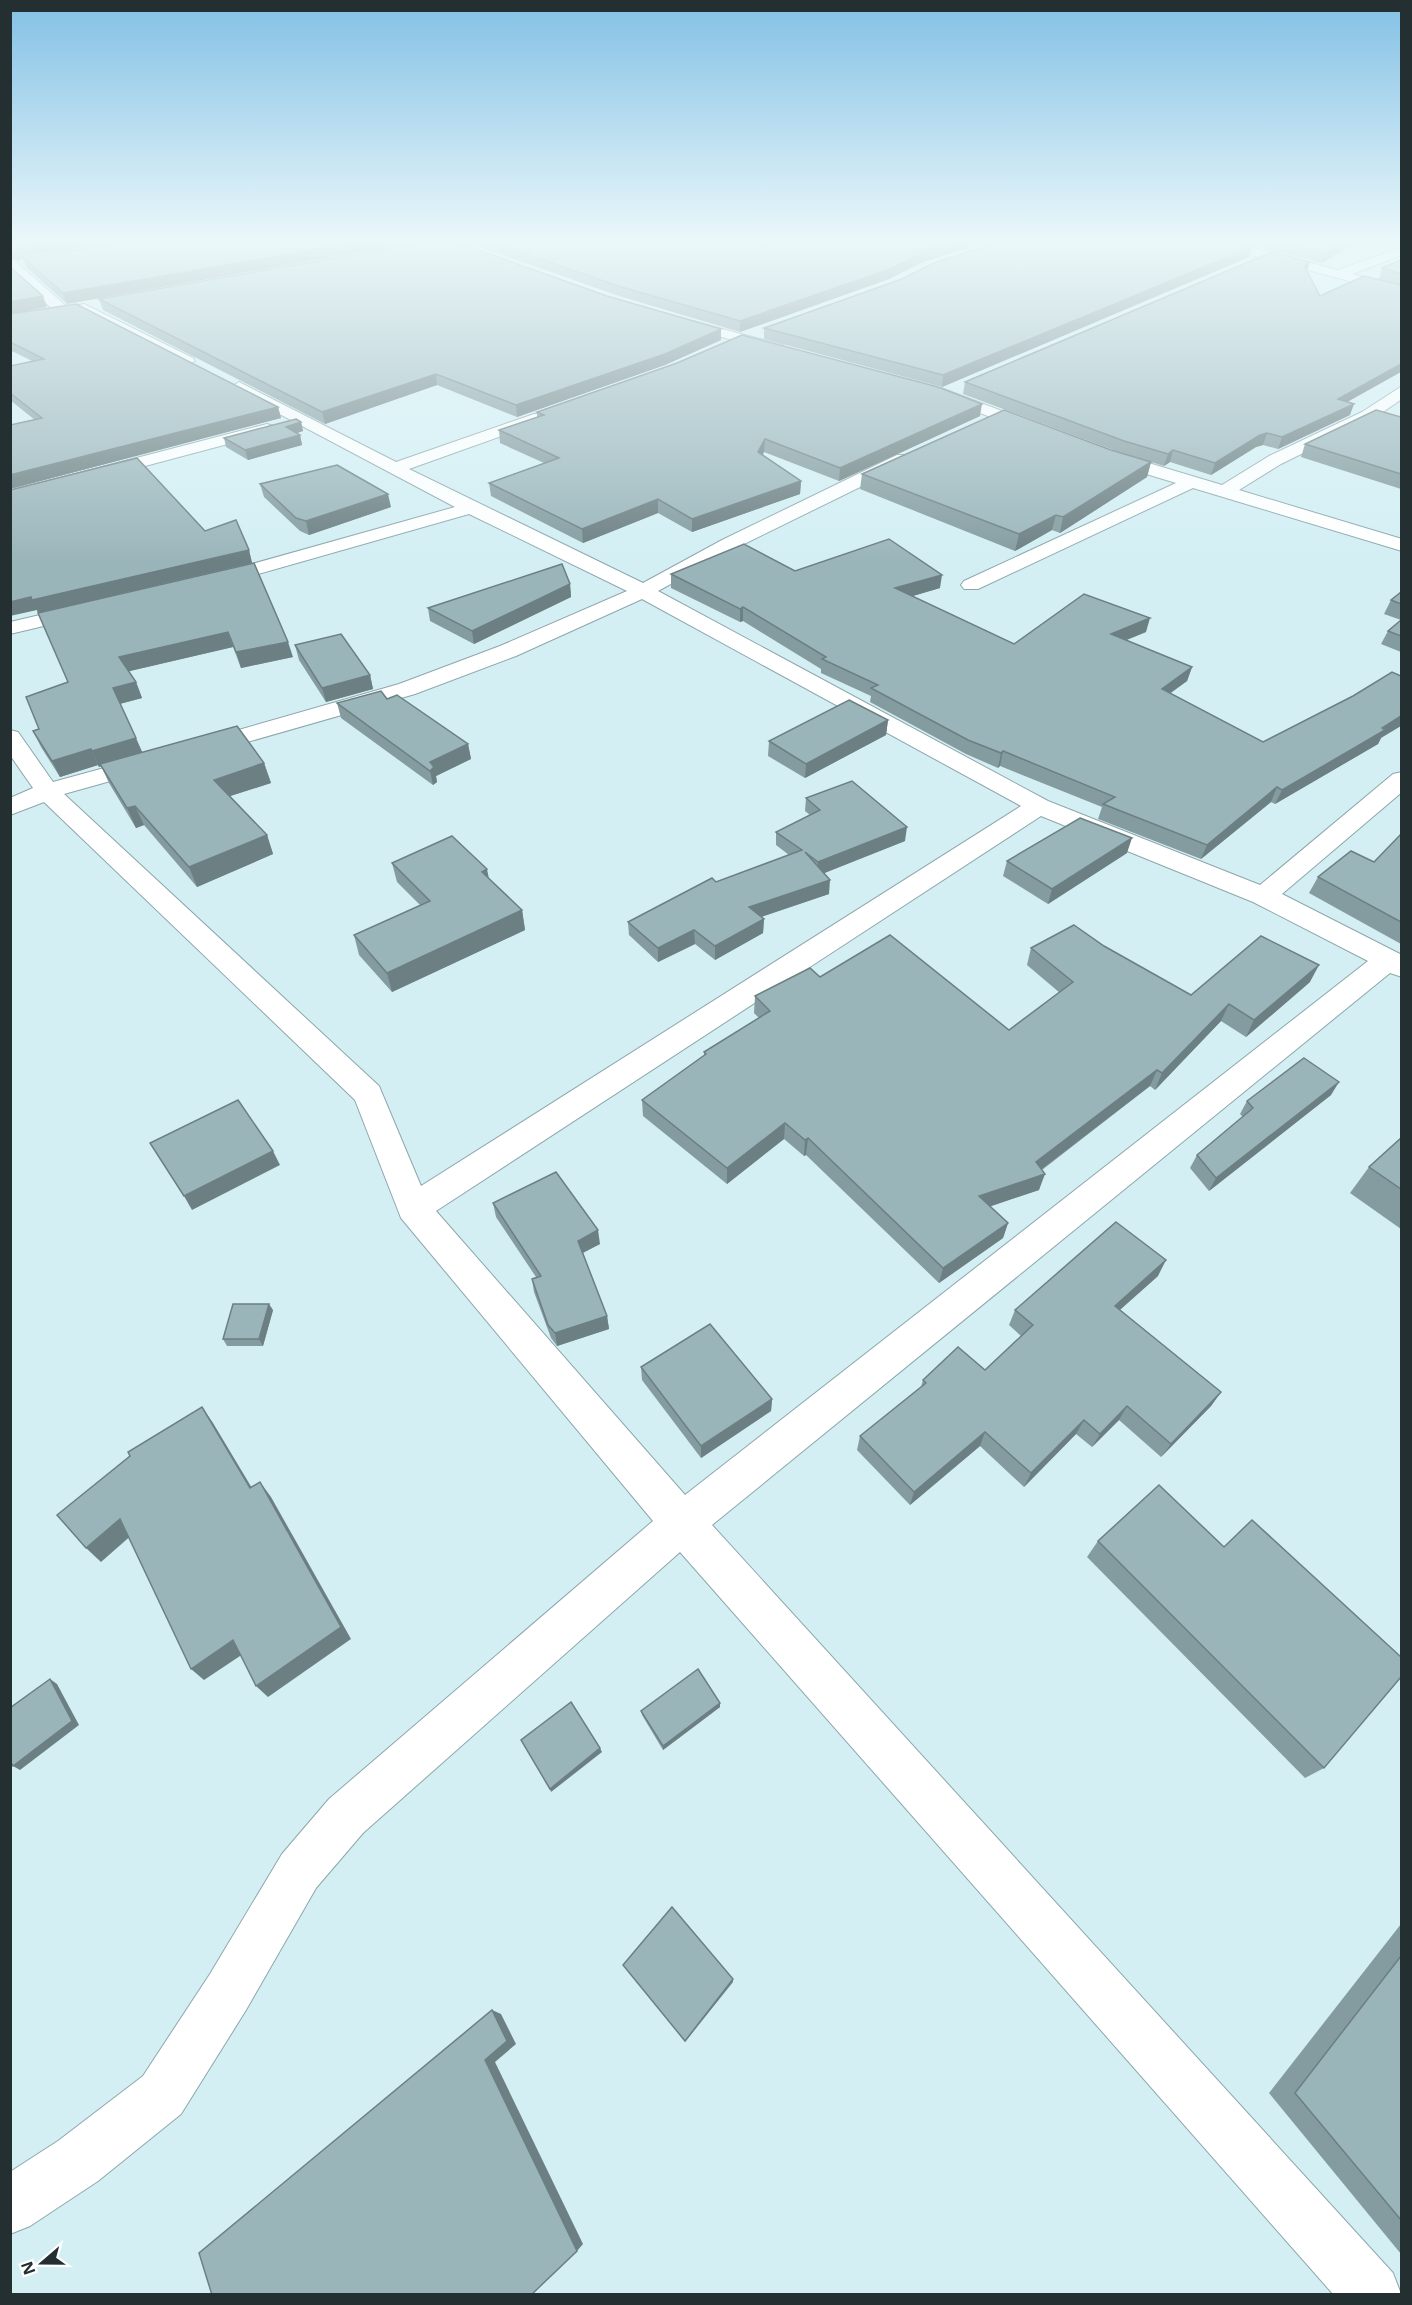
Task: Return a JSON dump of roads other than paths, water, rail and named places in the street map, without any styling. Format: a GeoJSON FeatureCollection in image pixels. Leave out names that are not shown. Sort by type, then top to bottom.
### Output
{"type":"FeatureCollection","features":[{"type":"Feature","properties":{"kind":"street"},"geometry":{"type":"LineString","coordinates":[[10,2206],[78,2161],[162,2095],[228,1992],[299,1871],[346,1816],[682,1523],[1395,963],[1263,896],[1039,806],[643,591],[471,508],[162,348]]}},
{"type":"Feature","properties":{"kind":"street"},"geometry":{"type":"LineString","coordinates":[[776,348],[799,353]]}},
{"type":"Feature","properties":{"kind":"street"},"geometry":{"type":"LineString","coordinates":[[943,394],[965,385]]}},
{"type":"Feature","properties":{"kind":"street"},"geometry":{"type":"LineString","coordinates":[[921,388],[1052,435]]}},
{"type":"Feature","properties":{"kind":"street"},"geometry":{"type":"LineString","coordinates":[[1225,491],[1275,460],[1368,415],[1401,391]]}},
{"type":"Feature","properties":{"kind":"street"},"geometry":{"type":"LineString","coordinates":[[395,468],[557,411]]}},
{"type":"Feature","properties":{"kind":"street"},"geometry":{"type":"LineString","coordinates":[[978,426],[1000,416]]}},
{"type":"Feature","properties":{"kind":"street"},"geometry":{"type":"LineString","coordinates":[[10,497],[302,420]]}},
{"type":"Feature","properties":{"kind":"street"},"geometry":{"type":"LineString","coordinates":[[185,753],[407,689],[508,651],[643,591],[789,513],[924,450]]}},
{"type":"Feature","properties":{"kind":"street"},"geometry":{"type":"LineString","coordinates":[[1093,451],[1401,545]]}},
{"type":"Feature","properties":{"kind":"street"},"geometry":{"type":"LineString","coordinates":[[971,585],[1191,482]]}},
{"type":"Feature","properties":{"kind":"street"},"geometry":{"type":"LineString","coordinates":[[197,585],[243,574],[471,508]]}},
{"type":"Feature","properties":{"kind":"street"},"geometry":{"type":"LineString","coordinates":[[10,628],[104,607]]}},
{"type":"Feature","properties":{"kind":"street"},"geometry":{"type":"LineString","coordinates":[[10,737],[47,790],[368,1094],[413,1208],[682,1523],[1371,2295]]}},
{"type":"Feature","properties":{"kind":"street"},"geometry":{"type":"LineString","coordinates":[[10,808],[47,790],[162,759]]}},
{"type":"Feature","properties":{"kind":"street"},"geometry":{"type":"LineString","coordinates":[[1263,896],[1401,779]]}},
{"type":"Feature","properties":{"kind":"street"},"geometry":{"type":"LineString","coordinates":[[413,1208],[1039,806]]}}]}
